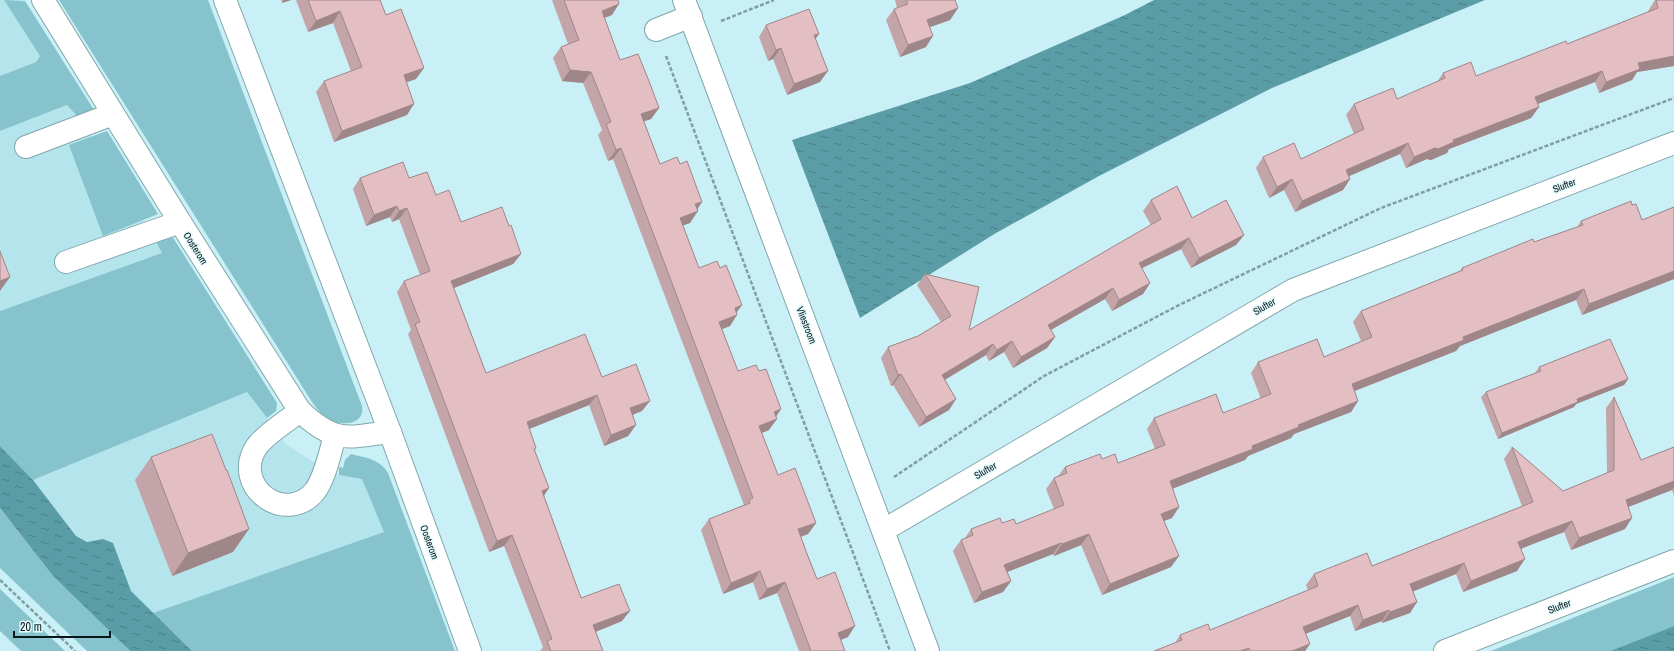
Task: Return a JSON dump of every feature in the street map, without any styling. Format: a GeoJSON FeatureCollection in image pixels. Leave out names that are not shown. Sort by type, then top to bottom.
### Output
{"type":"FeatureCollection","features":[{"type":"Feature","properties":{"kind":"street","name":"Oosterom"},"geometry":{"type":"LineString","coordinates":[[43,0],[180,222],[300,411],[316,426],[335,436],[354,437],[390,432]]}},
{"type":"Feature","properties":{"kind":"street","name":"Oosterom"},"geometry":{"type":"LineString","coordinates":[[225,0],[390,432],[470,651]]}},
{"type":"Feature","properties":{"kind":"street"},"geometry":{"type":"LineString","coordinates":[[656,30],[690,16]]}},
{"type":"Feature","properties":{"kind":"street","name":"Vliestroom"},"geometry":{"type":"LineString","coordinates":[[690,16],[884,530],[928,651]]}},
{"type":"Feature","properties":{"kind":"street"},"geometry":{"type":"LineString","coordinates":[[26,147],[113,114]]}},
{"type":"Feature","properties":{"kind":"street","name":"Slufter"},"geometry":{"type":"LineString","coordinates":[[884,530],[1293,290],[1674,143]]}},
{"type":"Feature","properties":{"kind":"street"},"geometry":{"type":"LineString","coordinates":[[66,262],[180,222]]}},
{"type":"Feature","properties":{"kind":"street"},"geometry":{"type":"LineString","coordinates":[[300,411],[257,445],[251,457],[250,469],[252,482],[259,493],[269,500],[282,504],[294,504],[306,499],[316,490],[321,480],[335,436]]}},
{"type":"Feature","properties":{"kind":"street","name":"Slufter"},"geometry":{"type":"LineString","coordinates":[[1445,651],[1674,561]]}},
{"type":"Feature","properties":{"kind":"path"},"geometry":{"type":"LineString","coordinates":[[690,16],[774,0]]}},
{"type":"Feature","properties":{"kind":"path"},"geometry":{"type":"LineString","coordinates":[[656,30],[890,651]]}},
{"type":"Feature","properties":{"kind":"path"},"geometry":{"type":"LineString","coordinates":[[0,580],[75,651]]}},
{"type":"Feature","properties":{"kind":"shaded area"},"geometry":{"type":"Polygon","coordinates":[[[0,0],[4,0],[40,56],[36,62],[0,76],[0,0]]]}},
{"type":"Feature","properties":{"kind":"shaded area"},"geometry":{"type":"Polygon","coordinates":[[[4,0],[25,1],[94,110],[77,116],[67,105],[0,131],[0,76],[36,62],[40,56],[4,0]]]}},
{"type":"Feature","properties":{"kind":"shaded area"},"geometry":{"type":"Polygon","coordinates":[[[59,0],[208,0],[362,406],[362,412],[357,420],[341,423],[330,420],[318,410],[312,402],[59,0]]]}},
{"type":"Feature","properties":{"kind":"shaded area"},"geometry":{"type":"Polygon","coordinates":[[[68,105],[91,137],[107,131],[158,214],[143,220],[162,253],[0,311],[0,131],[68,105]]]}},
{"type":"Feature","properties":{"kind":"shaded area"},"geometry":{"type":"Polygon","coordinates":[[[107,131],[158,214],[103,236],[69,145],[107,131]]]}},
{"type":"Feature","properties":{"kind":"shaded area"},"geometry":{"type":"Polygon","coordinates":[[[172,236],[277,403],[276,411],[267,418],[247,392],[33,480],[0,446],[0,311],[162,253],[156,242],[172,236]]]}},
{"type":"Feature","properties":{"kind":"shaded area"},"geometry":{"type":"Polygon","coordinates":[[[247,392],[286,444],[310,460],[339,475],[362,478],[384,532],[153,613],[131,591],[113,543],[103,539],[87,542],[76,536],[33,480],[247,392]]]}},
{"type":"Feature","properties":{"kind":"shaded area"},"geometry":{"type":"Polygon","coordinates":[[[351,454],[377,462],[385,468],[388,473],[455,651],[192,651],[153,613],[384,532],[362,479],[339,475],[339,467],[343,468],[345,460],[351,454]]]}},
{"type":"Feature","properties":{"kind":"shaded area"},"geometry":{"type":"Polygon","coordinates":[[[0,508],[53,576],[130,651],[87,651],[0,568],[0,508]]]}},
{"type":"Feature","properties":{"kind":"shaded area"},"geometry":{"type":"Polygon","coordinates":[[[1674,577],[1674,626],[1610,651],[1491,651],[1674,577]]]}},
{"type":"Feature","properties":{"kind":"shaded area"},"geometry":{"type":"Polygon","coordinates":[[[0,589],[65,651],[21,651],[0,631],[0,589]]]}},
{"type":"Feature","properties":{"kind":"water"},"geometry":{"type":"Polygon","coordinates":[[[1154,0],[1485,0],[1272,88],[1099,176],[996,233],[860,318],[792,140],[970,83],[1125,15],[1154,0]]]}},
{"type":"Feature","properties":{"kind":"water"},"geometry":{"type":"Polygon","coordinates":[[[0,446],[33,480],[76,536],[87,542],[103,539],[113,543],[131,591],[192,651],[130,651],[53,576],[0,508],[0,446]]]}},
{"type":"Feature","properties":{"kind":"water"},"geometry":{"type":"Polygon","coordinates":[[[1674,626],[1674,651],[1610,651],[1674,626]]]}},
{"type":"Feature","properties":{"kind":"building"},"geometry":{"type":"Polygon","coordinates":[[[308,0],[380,0],[386,15],[401,9],[424,68],[404,75],[414,104],[342,131],[324,81],[362,67],[340,11],[316,21],[308,0]]]}},
{"type":"Feature","properties":{"kind":"building"},"geometry":{"type":"Polygon","coordinates":[[[564,0],[618,0],[619,4],[602,11],[620,60],[638,54],[649,81],[659,108],[641,114],[660,164],[677,157],[680,164],[687,161],[702,202],[695,204],[698,211],[680,218],[699,268],[717,261],[720,268],[726,265],[742,305],[735,308],[737,315],[719,322],[738,371],[756,365],[759,371],[766,369],[781,409],[774,412],[777,419],[759,426],[778,475],[795,468],[816,523],[798,529],[817,579],[835,572],[855,626],[838,633],[845,651],[811,651],[785,582],[767,589],[760,571],[731,583],[709,519],[750,503],[749,500],[753,498],[621,148],[616,150],[606,124],[611,122],[591,72],[570,70],[561,47],[579,40],[564,0]]]}},
{"type":"Feature","properties":{"kind":"building"},"geometry":{"type":"Polygon","coordinates":[[[906,0],[955,0],[958,8],[927,20],[933,36],[908,45],[894,9],[908,4],[906,0]]]}},
{"type":"Feature","properties":{"kind":"building"},"geometry":{"type":"Polygon","coordinates":[[[1656,0],[1674,0],[1674,56],[1638,63],[1640,69],[1606,82],[1602,71],[1535,97],[1539,107],[1453,140],[1454,142],[1438,149],[1435,148],[1414,157],[1408,143],[1346,170],[1350,179],[1302,201],[1292,179],[1277,187],[1263,157],[1294,143],[1301,159],[1364,129],[1354,104],[1393,88],[1397,99],[1445,78],[1443,73],[1471,62],[1476,76],[1566,41],[1567,44],[1658,8],[1656,0]]]}},
{"type":"Feature","properties":{"kind":"building"},"geometry":{"type":"Polygon","coordinates":[[[809,9],[819,34],[814,35],[828,71],[794,84],[781,48],[776,50],[766,25],[809,9]]]}},
{"type":"Feature","properties":{"kind":"building"},"geometry":{"type":"Polygon","coordinates":[[[403,162],[409,178],[427,172],[436,195],[449,190],[461,222],[502,207],[509,226],[511,225],[521,254],[451,281],[486,373],[585,334],[602,377],[636,364],[650,401],[630,408],[636,425],[611,435],[597,395],[527,422],[536,448],[534,449],[549,488],[542,491],[581,598],[619,584],[630,611],[593,625],[603,651],[551,651],[547,641],[552,639],[512,535],[497,541],[415,324],[420,322],[404,281],[430,271],[407,208],[399,211],[397,206],[374,215],[360,178],[403,162]]]}},
{"type":"Feature","properties":{"kind":"building"},"geometry":{"type":"Polygon","coordinates":[[[1177,186],[1192,218],[1226,200],[1244,235],[1199,258],[1189,238],[1139,263],[1150,283],[1119,300],[1113,288],[1048,325],[1055,337],[1021,357],[1012,341],[997,350],[993,344],[942,375],[956,399],[926,417],[901,374],[898,375],[888,347],[918,336],[951,316],[925,274],[979,287],[969,330],[1161,219],[1151,200],[1177,186]]]}},
{"type":"Feature","properties":{"kind":"building"},"geometry":{"type":"Polygon","coordinates":[[[1631,201],[1632,205],[1636,204],[1642,220],[1674,207],[1674,271],[1589,304],[1584,289],[1463,337],[1464,340],[1352,384],[1358,401],[1298,425],[1299,427],[1252,446],[1253,449],[1170,481],[1179,507],[1161,514],[1179,556],[1110,584],[1089,534],[1004,565],[1011,581],[982,592],[961,540],[973,535],[971,529],[1000,518],[1002,523],[1014,519],[1016,524],[1064,505],[1054,478],[1067,473],[1065,467],[1100,454],[1102,459],[1115,454],[1118,463],[1165,445],[1154,418],[1216,394],[1223,413],[1271,394],[1258,362],[1317,339],[1324,357],[1372,337],[1361,311],[1463,270],[1462,268],[1533,239],[1534,242],[1583,225],[1581,221],[1631,201]]]}},
{"type":"Feature","properties":{"kind":"building"},"geometry":{"type":"Polygon","coordinates":[[[0,251],[10,277],[0,281],[0,251]]]}},
{"type":"Feature","properties":{"kind":"building"},"geometry":{"type":"Polygon","coordinates":[[[1610,339],[1628,379],[1577,399],[1578,402],[1502,433],[1486,392],[1541,371],[1539,367],[1610,339]]]}},
{"type":"Feature","properties":{"kind":"building"},"geometry":{"type":"Polygon","coordinates":[[[1614,397],[1641,460],[1674,447],[1674,481],[1626,500],[1632,518],[1579,538],[1572,521],[1545,531],[1518,542],[1525,559],[1471,581],[1464,563],[1410,584],[1417,602],[1390,612],[1389,610],[1363,620],[1358,605],[1303,627],[1310,644],[1292,651],[1250,651],[1249,648],[1240,651],[1154,651],[1182,640],[1180,635],[1208,624],[1210,630],[1318,586],[1314,574],[1367,553],[1372,566],[1533,502],[1512,447],[1563,491],[1614,470],[1614,397]]]}},
{"type":"Feature","properties":{"kind":"building"},"geometry":{"type":"Polygon","coordinates":[[[212,434],[249,529],[188,553],[151,457],[212,434]]]}}]}
